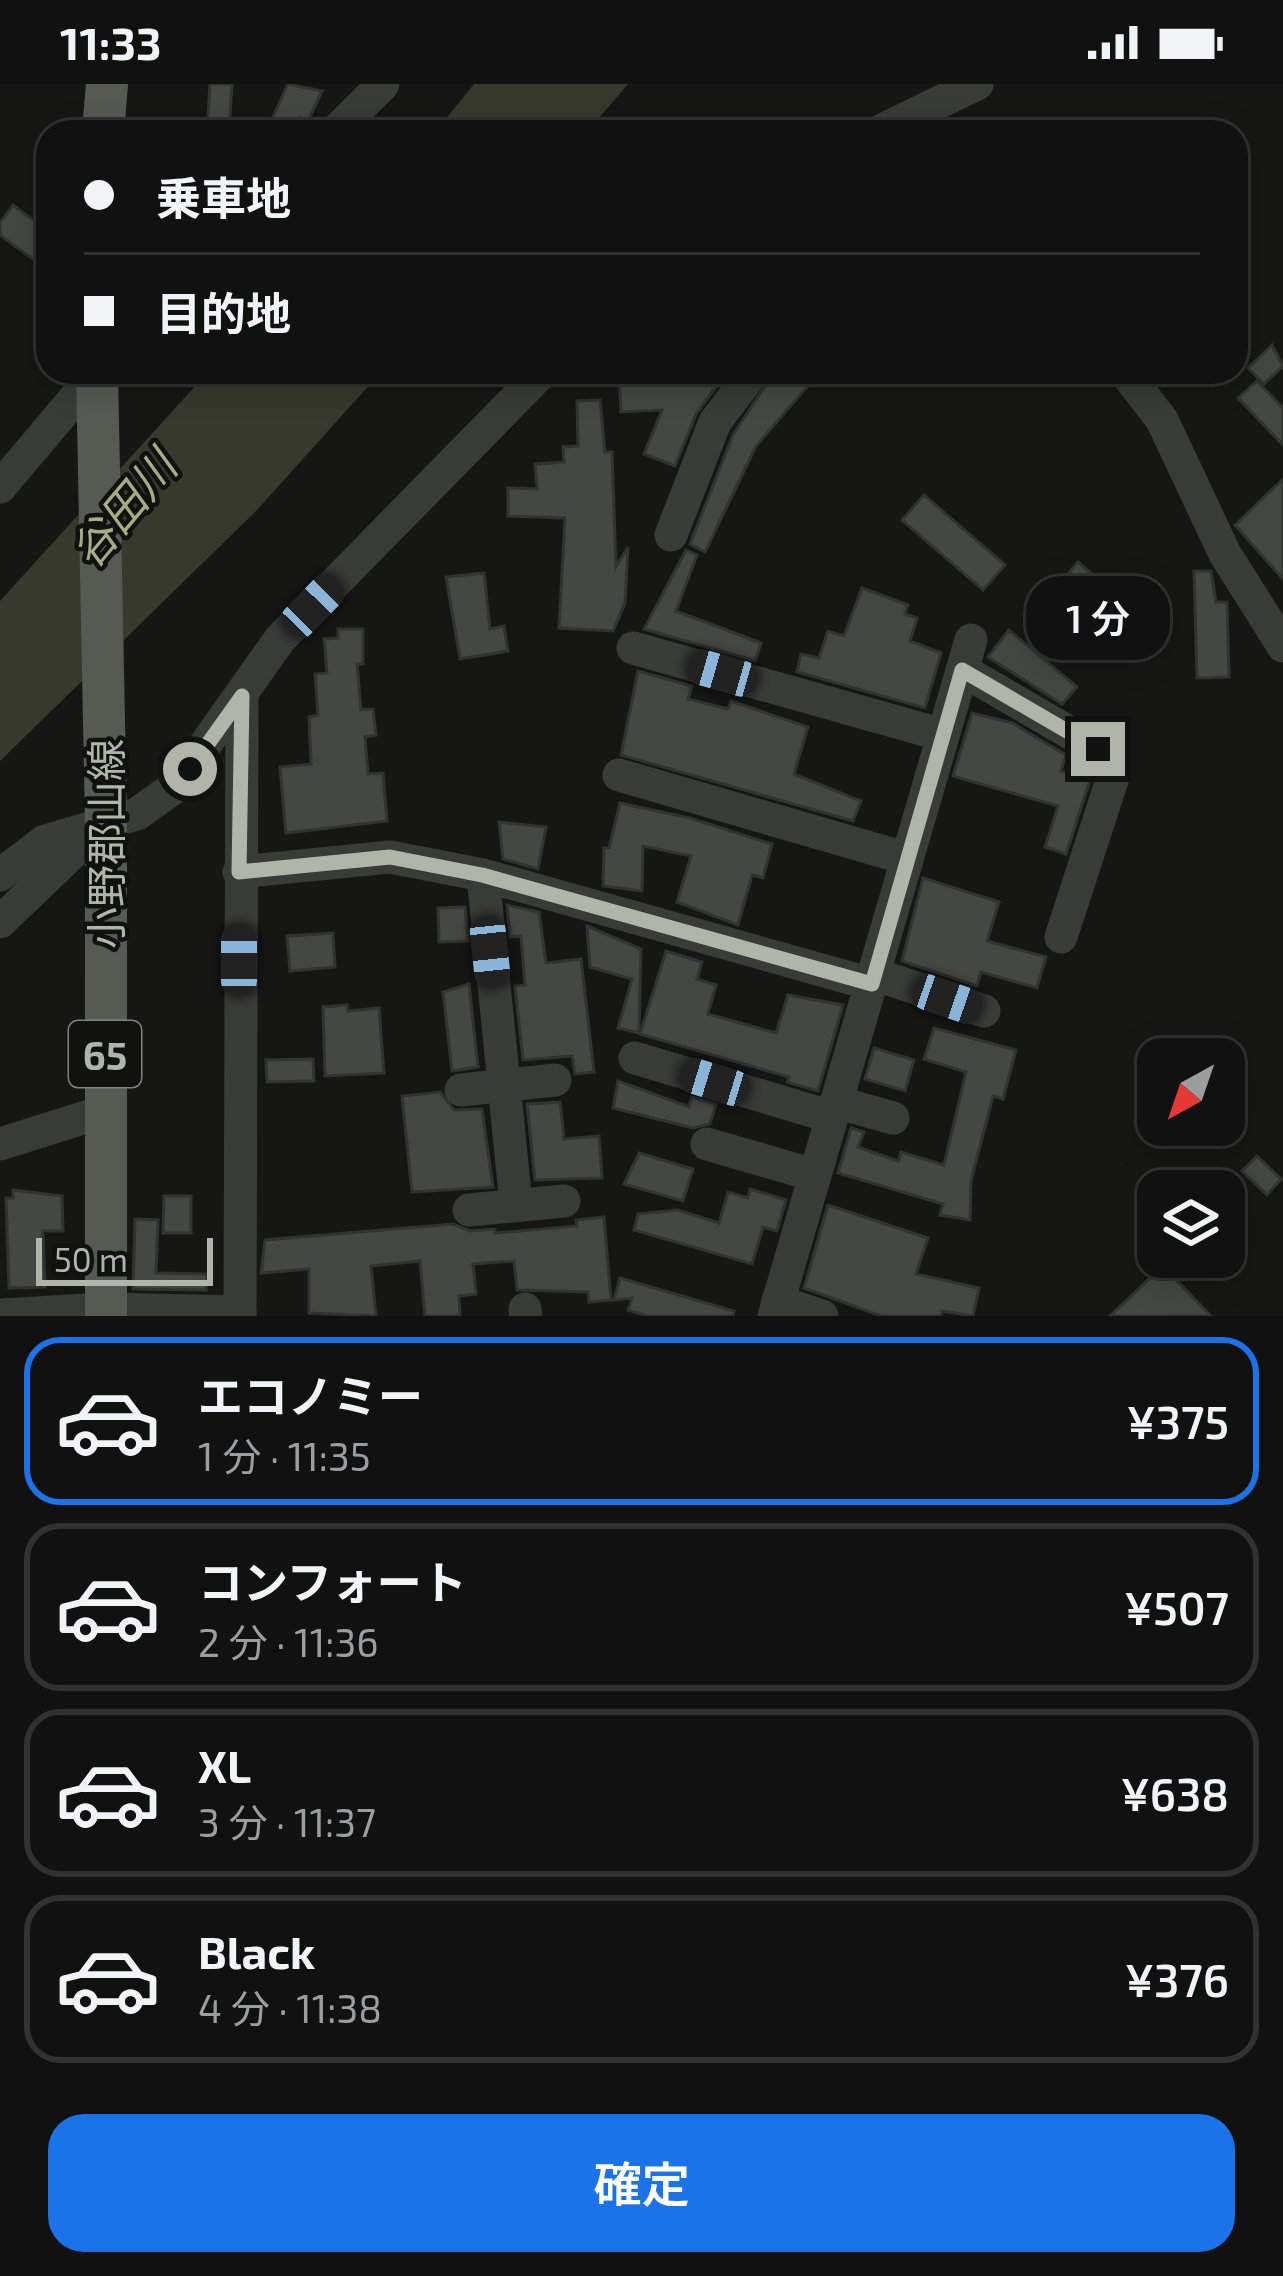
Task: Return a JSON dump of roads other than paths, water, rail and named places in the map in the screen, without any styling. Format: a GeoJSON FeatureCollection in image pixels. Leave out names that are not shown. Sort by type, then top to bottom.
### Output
{"type":"FeatureCollection","features":[{"type":"Feature","properties":{"kind":"main road"},"geometry":{"type":"LineString","coordinates":[[104,120],[107,84]]}},
{"type":"Feature","properties":{"kind":"main road","name":"小野郡山線"},"geometry":{"type":"LineString","coordinates":[[97,384],[105,806],[106,1312]]}},
{"type":"Feature","properties":{"kind":"street"},"geometry":{"type":"LineString","coordinates":[[347,120],[383,84]]}},
{"type":"Feature","properties":{"kind":"street"},"geometry":{"type":"LineString","coordinates":[[903,120],[977,84]]}},
{"type":"Feature","properties":{"kind":"street"},"geometry":{"type":"LineString","coordinates":[[0,487],[87,384]]}},
{"type":"Feature","properties":{"kind":"street"},"geometry":{"type":"LineString","coordinates":[[0,875],[45,841],[105,806],[136,814],[176,786],[280,639],[530,384]]}},
{"type":"Feature","properties":{"kind":"street"},"geometry":{"type":"LineString","coordinates":[[671,535],[715,422],[744,384]]}},
{"type":"Feature","properties":{"kind":"street"},"geometry":{"type":"LineString","coordinates":[[1134,384],[1162,420],[1225,554],[1282,642]]}},
{"type":"Feature","properties":{"kind":"street"},"geometry":{"type":"LineString","coordinates":[[634,648],[943,735]]}},
{"type":"Feature","properties":{"kind":"street"},"geometry":{"type":"LineString","coordinates":[[822,1316],[776,1308],[967,655],[1098,749],[1114,774],[1061,937]]}},
{"type":"Feature","properties":{"kind":"street"},"geometry":{"type":"LineString","coordinates":[[0,1315],[240,1314],[242,696]]}},
{"type":"Feature","properties":{"kind":"street"},"geometry":{"type":"LineString","coordinates":[[619,775],[905,858]]}},
{"type":"Feature","properties":{"kind":"street"},"geometry":{"type":"LineString","coordinates":[[0,922],[105,806]]}},
{"type":"Feature","properties":{"kind":"street"},"geometry":{"type":"LineString","coordinates":[[239,872],[390,857],[482,875],[984,1011]]}},
{"type":"Feature","properties":{"kind":"street"},"geometry":{"type":"LineString","coordinates":[[482,875],[516,1204]]}},
{"type":"Feature","properties":{"kind":"street"},"geometry":{"type":"LineString","coordinates":[[635,1058],[834,1109],[893,1118]]}},
{"type":"Feature","properties":{"kind":"street"},"geometry":{"type":"LineString","coordinates":[[461,1090],[555,1081]]}},
{"type":"Feature","properties":{"kind":"street"},"geometry":{"type":"LineString","coordinates":[[0,1144],[105,1111]]}},
{"type":"Feature","properties":{"kind":"street"},"geometry":{"type":"LineString","coordinates":[[707,1144],[814,1175]]}},
{"type":"Feature","properties":{"kind":"street"},"geometry":{"type":"LineString","coordinates":[[469,1210],[564,1201]]}},
{"type":"Feature","properties":{"kind":"water"},"geometry":{"type":"Polygon","coordinates":[[[474,84],[628,84],[597,120],[445,120],[474,84]]]}},
{"type":"Feature","properties":{"kind":"water","name":"谷田川"},"geometry":{"type":"Polygon","coordinates":[[[197,384],[370,384],[257,510],[0,761],[0,601],[197,384]]]}}]}
